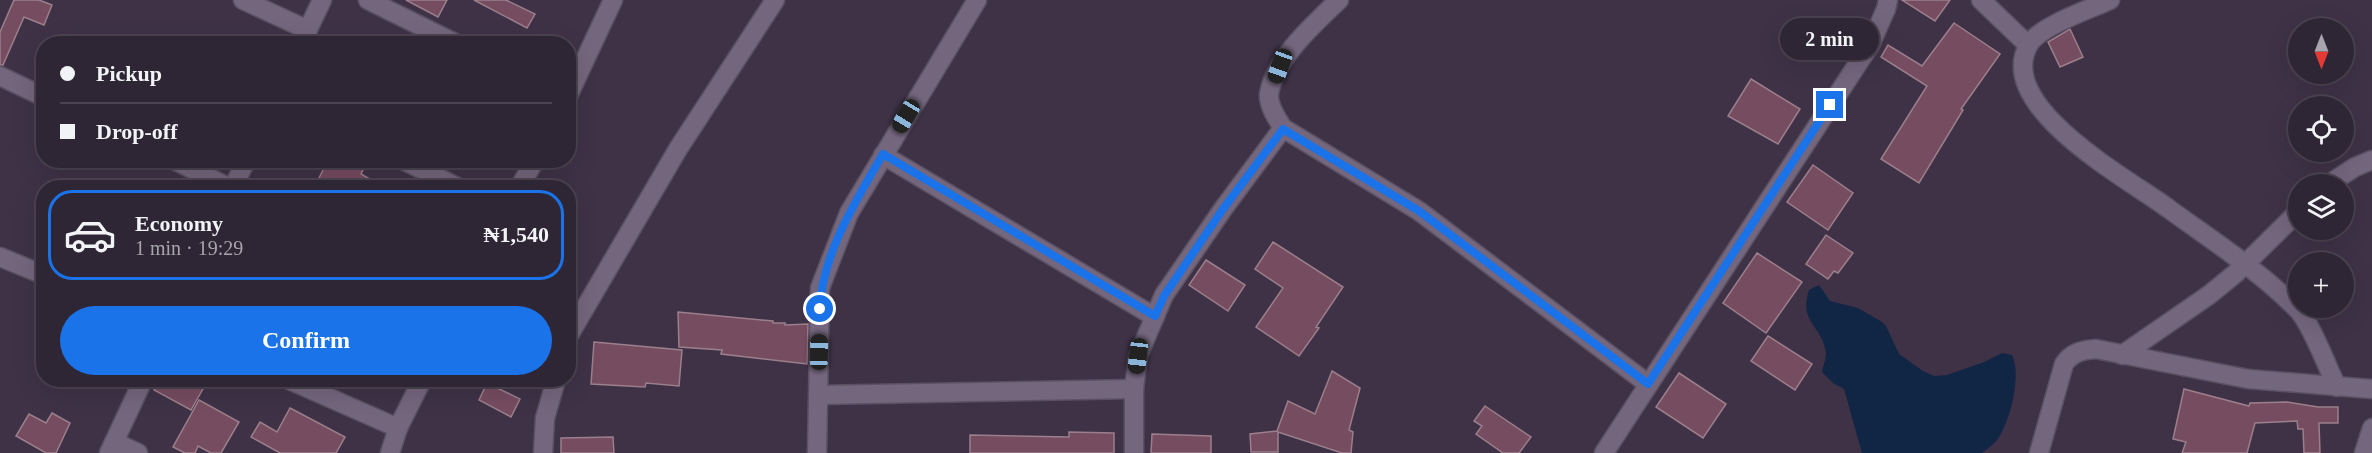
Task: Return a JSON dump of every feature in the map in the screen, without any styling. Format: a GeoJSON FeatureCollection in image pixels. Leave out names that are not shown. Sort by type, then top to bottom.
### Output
{"type":"FeatureCollection","features":[{"type":"Feature","properties":{"kind":"street"},"geometry":{"type":"LineString","coordinates":[[243,0],[302,36]]}},
{"type":"Feature","properties":{"kind":"street"},"geometry":{"type":"LineString","coordinates":[[304,36],[322,0]]}},
{"type":"Feature","properties":{"kind":"street"},"geometry":{"type":"LineString","coordinates":[[368,0],[441,36]]}},
{"type":"Feature","properties":{"kind":"street"},"geometry":{"type":"LineString","coordinates":[[576,79],[613,0]]}},
{"type":"Feature","properties":{"kind":"street"},"geometry":{"type":"LineString","coordinates":[[576,323],[678,149],[775,0]]}},
{"type":"Feature","properties":{"kind":"street"},"geometry":{"type":"LineString","coordinates":[[817,453],[820,288],[849,213],[977,0]]}},
{"type":"Feature","properties":{"kind":"street"},"geometry":{"type":"LineString","coordinates":[[1339,0],[1311,27],[1280,66],[1269,95],[1275,116],[1283,129],[1419,211],[1648,384]]}},
{"type":"Feature","properties":{"kind":"street"},"geometry":{"type":"LineString","coordinates":[[1604,453],[1870,45],[1888,0]]}},
{"type":"Feature","properties":{"kind":"street"},"geometry":{"type":"LineString","coordinates":[[1982,0],[2028,45]]}},
{"type":"Feature","properties":{"kind":"street"},"geometry":{"type":"LineString","coordinates":[[2110,0],[2040,33],[2028,45],[2023,63],[2024,76],[2033,97],[2049,118],[2106,168],[2167,207],[2245,264],[2299,312],[2337,387]]}},
{"type":"Feature","properties":{"kind":"street"},"geometry":{"type":"LineString","coordinates":[[0,76],[36,93]]}},
{"type":"Feature","properties":{"kind":"street"},"geometry":{"type":"LineString","coordinates":[[1134,453],[1134,389],[1138,356],[1164,296],[1223,209],[1283,129]]}},
{"type":"Feature","properties":{"kind":"street"},"geometry":{"type":"LineString","coordinates":[[883,154],[1155,316]]}},
{"type":"Feature","properties":{"kind":"street"},"geometry":{"type":"LineString","coordinates":[[2344,174],[2372,160]]}},
{"type":"Feature","properties":{"kind":"street"},"geometry":{"type":"LineString","coordinates":[[190,168],[215,180]]}},
{"type":"Feature","properties":{"kind":"street"},"geometry":{"type":"LineString","coordinates":[[419,168],[443,180]]}},
{"type":"Feature","properties":{"kind":"street"},"geometry":{"type":"LineString","coordinates":[[2122,355],[2209,296],[2288,222]]}},
{"type":"Feature","properties":{"kind":"street"},"geometry":{"type":"LineString","coordinates":[[0,257],[36,272]]}},
{"type":"Feature","properties":{"kind":"street"},"geometry":{"type":"LineString","coordinates":[[2039,453],[2064,364],[2067,359],[2082,350],[2096,349],[2248,379],[2372,389]]}},
{"type":"Feature","properties":{"kind":"street"},"geometry":{"type":"LineString","coordinates":[[138,453],[111,447],[139,387]]}},
{"type":"Feature","properties":{"kind":"street"},"geometry":{"type":"LineString","coordinates":[[305,387],[398,428]]}},
{"type":"Feature","properties":{"kind":"street"},"geometry":{"type":"LineString","coordinates":[[390,453],[398,428],[418,387]]}},
{"type":"Feature","properties":{"kind":"street"},"geometry":{"type":"LineString","coordinates":[[543,453],[545,418],[554,387]]}},
{"type":"Feature","properties":{"kind":"street"},"geometry":{"type":"LineString","coordinates":[[819,395],[1134,389]]}},
{"type":"Feature","properties":{"kind":"street"},"geometry":{"type":"LineString","coordinates":[[2364,453],[2372,428]]}},
{"type":"Feature","properties":{"kind":"water"},"geometry":{"type":"Polygon","coordinates":[[[1819,285],[1830,301],[1858,308],[1882,322],[1899,354],[1934,376],[1947,375],[2002,353],[2012,355],[2016,374],[2013,399],[2002,432],[1995,442],[1982,453],[1862,453],[1844,389],[1833,383],[1822,372],[1826,355],[1824,344],[1809,317],[1806,301],[1809,290],[1819,285]]]}},
{"type":"Feature","properties":{"kind":"building"},"geometry":{"type":"Polygon","coordinates":[[[14,0],[39,0],[52,5],[44,25],[24,17],[3,65],[0,65],[0,32],[14,0]]]}},
{"type":"Feature","properties":{"kind":"building"},"geometry":{"type":"Polygon","coordinates":[[[406,0],[447,0],[438,17],[406,0]]]}},
{"type":"Feature","properties":{"kind":"building"},"geometry":{"type":"Polygon","coordinates":[[[474,0],[506,0],[535,14],[527,28],[474,0]]]}},
{"type":"Feature","properties":{"kind":"building"},"geometry":{"type":"Polygon","coordinates":[[[1902,0],[1950,0],[1935,21],[1902,0]]]}},
{"type":"Feature","properties":{"kind":"building"},"geometry":{"type":"Polygon","coordinates":[[[1954,23],[2000,54],[1961,109],[1963,110],[1919,183],[1881,159],[1927,86],[1881,57],[1888,45],[1922,66],[1954,23]]]}},
{"type":"Feature","properties":{"kind":"building"},"geometry":{"type":"Polygon","coordinates":[[[2070,29],[2083,57],[2060,67],[2048,42],[2070,29]]]}},
{"type":"Feature","properties":{"kind":"building"},"geometry":{"type":"Polygon","coordinates":[[[1751,79],[1800,109],[1778,144],[1728,116],[1751,79]]]}},
{"type":"Feature","properties":{"kind":"building"},"geometry":{"type":"Polygon","coordinates":[[[1813,165],[1853,193],[1828,230],[1787,202],[1813,165]]]}},
{"type":"Feature","properties":{"kind":"building"},"geometry":{"type":"Polygon","coordinates":[[[324,168],[364,168],[361,174],[371,180],[318,180],[324,168]]]}},
{"type":"Feature","properties":{"kind":"building"},"geometry":{"type":"Polygon","coordinates":[[[1826,235],[1853,253],[1838,273],[1834,271],[1828,279],[1806,264],[1826,235]]]}},
{"type":"Feature","properties":{"kind":"building"},"geometry":{"type":"Polygon","coordinates":[[[1273,242],[1343,287],[1316,327],[1319,328],[1299,356],[1256,327],[1283,288],[1255,269],[1273,242]]]}},
{"type":"Feature","properties":{"kind":"building"},"geometry":{"type":"Polygon","coordinates":[[[1757,253],[1802,282],[1766,333],[1723,303],[1757,253]]]}},
{"type":"Feature","properties":{"kind":"building"},"geometry":{"type":"Polygon","coordinates":[[[1206,260],[1245,285],[1228,311],[1189,285],[1206,260]]]}},
{"type":"Feature","properties":{"kind":"building"},"geometry":{"type":"Polygon","coordinates":[[[678,312],[773,321],[773,323],[785,323],[785,325],[808,324],[807,364],[721,354],[722,350],[679,347],[678,312]]]}},
{"type":"Feature","properties":{"kind":"building"},"geometry":{"type":"Polygon","coordinates":[[[1768,336],[1812,364],[1795,390],[1751,361],[1768,336]]]}},
{"type":"Feature","properties":{"kind":"building"},"geometry":{"type":"Polygon","coordinates":[[[594,342],[682,350],[679,386],[646,383],[645,387],[591,384],[594,342]]]}},
{"type":"Feature","properties":{"kind":"building"},"geometry":{"type":"Polygon","coordinates":[[[1332,371],[1360,388],[1349,430],[1353,432],[1351,453],[1342,453],[1278,432],[1278,452],[1251,452],[1250,434],[1277,431],[1288,401],[1315,414],[1332,371]]]}},
{"type":"Feature","properties":{"kind":"building"},"geometry":{"type":"Polygon","coordinates":[[[1679,373],[1726,404],[1703,438],[1656,407],[1679,373]]]}},
{"type":"Feature","properties":{"kind":"building"},"geometry":{"type":"Polygon","coordinates":[[[156,387],[204,387],[191,410],[154,390],[156,387]]]}},
{"type":"Feature","properties":{"kind":"building"},"geometry":{"type":"Polygon","coordinates":[[[485,387],[495,387],[520,399],[511,417],[479,400],[485,387]]]}},
{"type":"Feature","properties":{"kind":"building"},"geometry":{"type":"Polygon","coordinates":[[[2184,389],[2249,406],[2250,403],[2287,402],[2318,407],[2338,407],[2338,423],[2319,423],[2320,453],[2304,453],[2303,429],[2298,429],[2297,421],[2255,423],[2247,453],[2182,453],[2186,442],[2173,439],[2184,389]]]}},
{"type":"Feature","properties":{"kind":"building"},"geometry":{"type":"Polygon","coordinates":[[[199,400],[239,422],[221,453],[211,453],[198,446],[195,453],[185,453],[173,447],[199,400]]]}},
{"type":"Feature","properties":{"kind":"building"},"geometry":{"type":"Polygon","coordinates":[[[1485,406],[1531,437],[1519,453],[1503,453],[1476,434],[1482,426],[1474,421],[1485,406]]]}},
{"type":"Feature","properties":{"kind":"building"},"geometry":{"type":"Polygon","coordinates":[[[290,408],[345,437],[336,453],[280,453],[251,437],[260,422],[277,432],[290,408]]]}},
{"type":"Feature","properties":{"kind":"building"},"geometry":{"type":"Polygon","coordinates":[[[52,413],[70,423],[56,453],[46,453],[16,436],[29,414],[46,423],[52,413]]]}},
{"type":"Feature","properties":{"kind":"building"},"geometry":{"type":"Polygon","coordinates":[[[1069,432],[1114,433],[1114,453],[970,453],[970,435],[1069,437],[1069,432]]]}},
{"type":"Feature","properties":{"kind":"building"},"geometry":{"type":"Polygon","coordinates":[[[1152,434],[1211,436],[1211,453],[1151,453],[1152,434]]]}},
{"type":"Feature","properties":{"kind":"building"},"geometry":{"type":"Polygon","coordinates":[[[613,437],[614,453],[561,453],[561,438],[613,437]]]}},
{"type":"Feature","properties":{"kind":"route"},"geometry":{"type":"LineString","coordinates":[[820,309],[820,288],[849,213],[883,154],[1155,316],[1164,296],[1223,209],[1283,129],[1419,211],[1648,384],[1830,105]]}}]}
